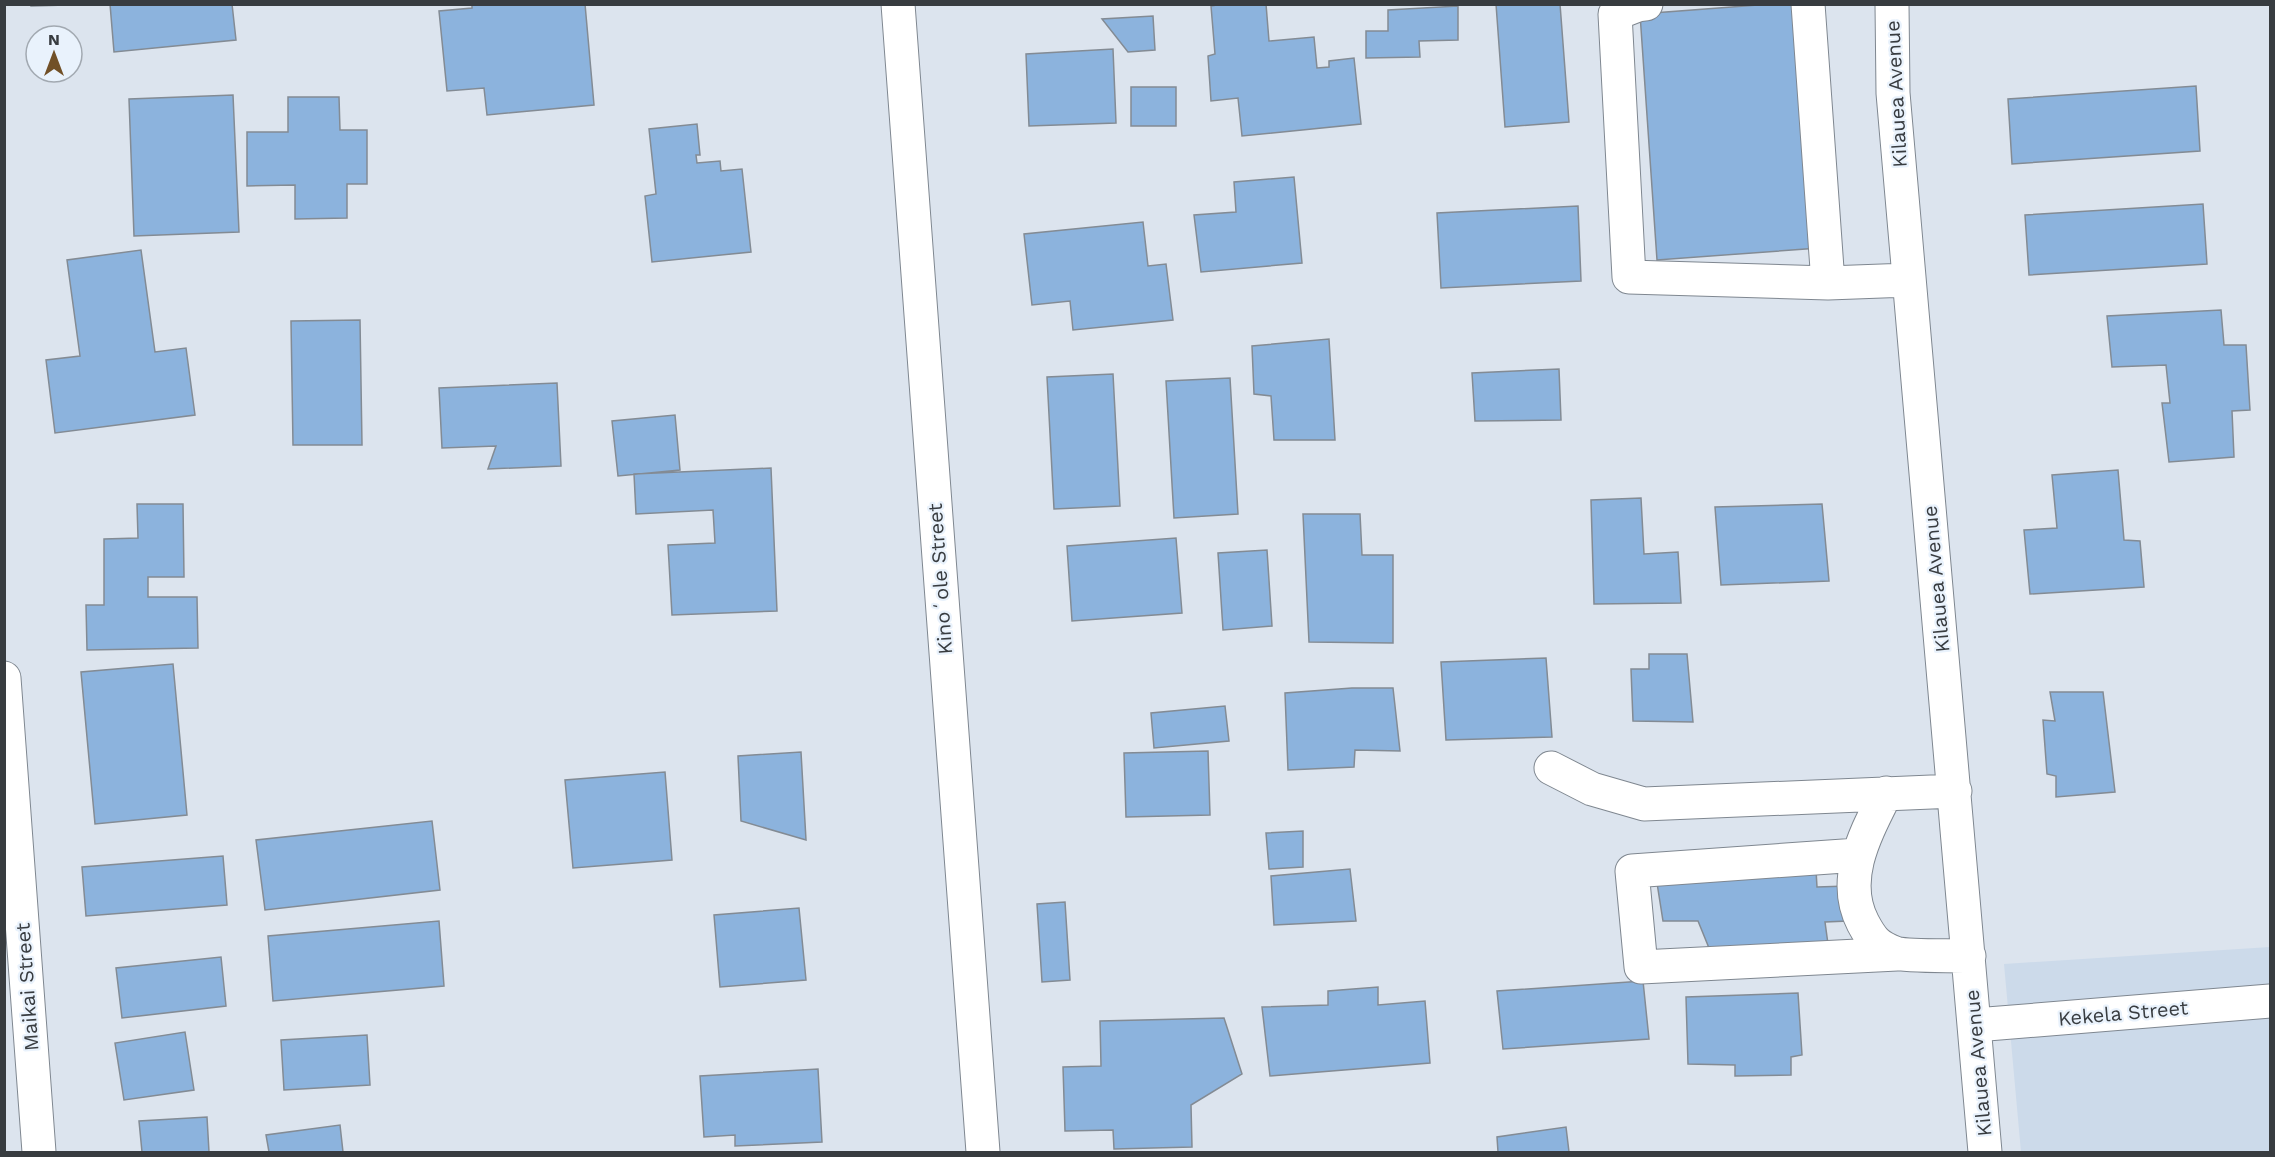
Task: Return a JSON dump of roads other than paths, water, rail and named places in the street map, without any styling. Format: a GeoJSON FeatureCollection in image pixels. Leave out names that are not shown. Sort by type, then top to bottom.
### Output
{"type":"FeatureCollection","features":[{"type":"Feature","properties":{"kind":"street","name":"Kinoʻole Street"},"geometry":{"type":"LineString","coordinates":[[898,4],[983,1152]]}},
{"type":"Feature","properties":{"kind":"street"},"geometry":{"type":"LineString","coordinates":[[1646,4],[1617,9],[1629,277],[1828,283],[1910,280]]}},
{"type":"Feature","properties":{"kind":"street"},"geometry":{"type":"LineString","coordinates":[[1808,4],[1828,283]]}},
{"type":"Feature","properties":{"kind":"street","name":"Kilauea Avenue"},"geometry":{"type":"LineString","coordinates":[[1892,4],[1893,93],[1985,1152]]}},
{"type":"Feature","properties":{"kind":"street"},"geometry":{"type":"LineString","coordinates":[[1893,93],[1903,4]]}},
{"type":"Feature","properties":{"kind":"street","name":"Maikai Street"},"geometry":{"type":"LineString","coordinates":[[4,678],[39,1152]]}},
{"type":"Feature","properties":{"kind":"street"},"geometry":{"type":"LineString","coordinates":[[1551,768],[1592,789],[1644,804],[1955,790]]}},
{"type":"Feature","properties":{"kind":"street"},"geometry":{"type":"LineString","coordinates":[[1886,793],[1863,840],[1853,874],[1858,912],[1874,942],[1897,954]]}},
{"type":"Feature","properties":{"kind":"street"},"geometry":{"type":"LineString","coordinates":[[1858,855],[1632,871],[1641,967],[1897,954],[1969,956]]}},
{"type":"Feature","properties":{"kind":"street","name":"Kekela Street"},"geometry":{"type":"LineString","coordinates":[[1975,1025],[2271,1001]]}}]}
